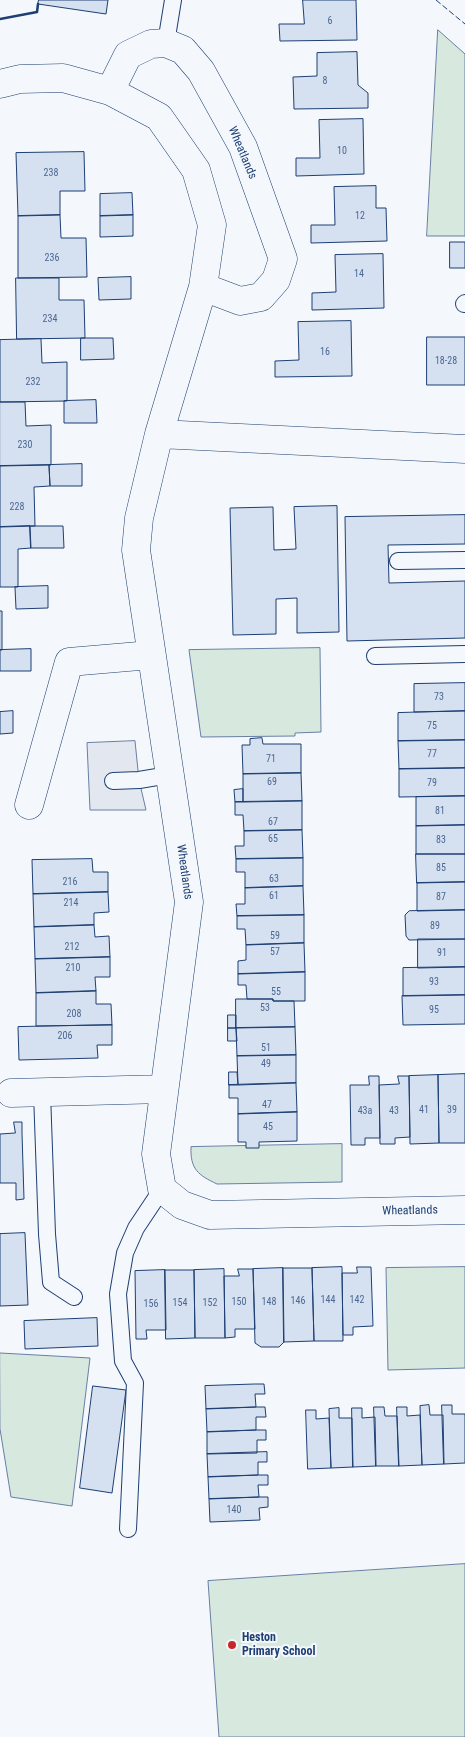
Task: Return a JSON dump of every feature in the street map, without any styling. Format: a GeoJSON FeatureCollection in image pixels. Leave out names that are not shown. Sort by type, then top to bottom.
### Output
{"type":"FeatureCollection","features":[{"type":"Feature","properties":{"kind":"street"},"geometry":{"type":"LineString","coordinates":[[110,91],[128,55],[151,44],[166,43]]}},
{"type":"Feature","properties":{"kind":"street","name":"Wheatlands"},"geometry":{"type":"LineString","coordinates":[[166,43],[183,50],[201,71],[243,147],[282,259],[276,280],[261,297],[240,301],[203,288]]}},
{"type":"Feature","properties":{"kind":"street","name":"Wheatlands"},"geometry":{"type":"LineString","coordinates":[[0,84],[20,79],[63,78],[110,91],[159,117],[196,170],[212,225],[203,288],[159,434],[139,518],[136,550],[189,902],[156,1154],[162,1188],[182,1205],[210,1215],[465,1210]]}},
{"type":"Feature","properties":{"kind":"street"},"geometry":{"type":"LineString","coordinates":[[159,434],[465,449]]}},
{"type":"Feature","properties":{"kind":"street"},"geometry":{"type":"LineString","coordinates":[[29,805],[69,662],[151,655]]}},
{"type":"Feature","properties":{"kind":"street"},"geometry":{"type":"LineString","coordinates":[[11,1093],[164,1089]]}},
{"type":"Feature","properties":{"kind":"lane"},"geometry":{"type":"LineString","coordinates":[[166,43],[173,0]]}},
{"type":"Feature","properties":{"kind":"lane"},"geometry":{"type":"LineString","coordinates":[[398,561],[465,560]]}},
{"type":"Feature","properties":{"kind":"lane"},"geometry":{"type":"LineString","coordinates":[[375,656],[465,654]]}},
{"type":"Feature","properties":{"kind":"lane"},"geometry":{"type":"LineString","coordinates":[[113,781],[139,780],[169,775]]}},
{"type":"Feature","properties":{"kind":"lane"},"geometry":{"type":"LineString","coordinates":[[42,1093],[47,1234],[51,1282],[74,1297]]}},
{"type":"Feature","properties":{"kind":"lane"},"geometry":{"type":"LineString","coordinates":[[128,1529],[135,1383],[123,1360],[118,1294],[125,1253],[136,1228],[162,1188]]}},
{"type":"Feature","properties":{"kind":"shaded area"},"geometry":{"type":"Polygon","coordinates":[[[438,30],[465,54],[465,236],[427,236],[438,30]]]}},
{"type":"Feature","properties":{"kind":"shaded area"},"geometry":{"type":"Polygon","coordinates":[[[320,648],[321,732],[295,733],[295,736],[201,737],[189,650],[320,648]]]}},
{"type":"Feature","properties":{"kind":"shaded area"},"geometry":{"type":"Polygon","coordinates":[[[135,741],[139,780],[146,810],[90,810],[87,743],[135,741]]]}},
{"type":"Feature","properties":{"kind":"shaded area"},"geometry":{"type":"Polygon","coordinates":[[[342,1144],[342,1182],[217,1184],[200,1174],[194,1166],[191,1155],[191,1147],[342,1144]]]}},
{"type":"Feature","properties":{"kind":"shaded area"},"geometry":{"type":"Polygon","coordinates":[[[465,1267],[465,1368],[388,1370],[386,1268],[465,1267]]]}},
{"type":"Feature","properties":{"kind":"shaded area"},"geometry":{"type":"Polygon","coordinates":[[[0,1353],[90,1358],[72,1506],[11,1497],[0,1429],[0,1353]]]}},
{"type":"Feature","properties":{"kind":"shaded area"},"geometry":{"type":"Polygon","coordinates":[[[465,1564],[465,1737],[219,1737],[208,1581],[465,1564]]]}},
{"type":"Feature","properties":{"kind":"building"},"geometry":{"type":"Polygon","coordinates":[[[39,0],[108,0],[106,14],[38,4],[39,0]]]}},
{"type":"Feature","properties":{"kind":"building"},"geometry":{"type":"Polygon","coordinates":[[[303,0],[356,0],[357,40],[280,41],[279,24],[304,24],[303,0]]]}},
{"type":"Feature","properties":{"kind":"building"},"geometry":{"type":"Polygon","coordinates":[[[357,52],[358,85],[368,93],[368,108],[294,109],[293,77],[317,76],[317,53],[357,52]]]}},
{"type":"Feature","properties":{"kind":"building"},"geometry":{"type":"Polygon","coordinates":[[[363,119],[364,174],[296,176],[296,158],[320,158],[319,120],[363,119]]]}},
{"type":"Feature","properties":{"kind":"building"},"geometry":{"type":"Polygon","coordinates":[[[84,152],[85,191],[60,191],[60,215],[18,216],[16,153],[84,152]]]}},
{"type":"Feature","properties":{"kind":"building"},"geometry":{"type":"Polygon","coordinates":[[[376,186],[376,208],[386,208],[387,241],[311,243],[311,225],[335,225],[334,187],[376,186]]]}},
{"type":"Feature","properties":{"kind":"building"},"geometry":{"type":"Polygon","coordinates":[[[132,193],[133,215],[100,216],[100,194],[132,193]]]}},
{"type":"Feature","properties":{"kind":"building"},"geometry":{"type":"Polygon","coordinates":[[[60,215],[61,238],[86,238],[87,277],[18,278],[18,216],[60,215]]]}},
{"type":"Feature","properties":{"kind":"building"},"geometry":{"type":"Polygon","coordinates":[[[133,215],[133,236],[100,237],[100,216],[133,215]]]}},
{"type":"Feature","properties":{"kind":"building"},"geometry":{"type":"Polygon","coordinates":[[[450,242],[465,242],[465,268],[450,268],[450,242]]]}},
{"type":"Feature","properties":{"kind":"building"},"geometry":{"type":"Polygon","coordinates":[[[383,254],[384,308],[312,310],[312,293],[336,292],[335,255],[383,254]]]}},
{"type":"Feature","properties":{"kind":"building"},"geometry":{"type":"Polygon","coordinates":[[[131,277],[131,299],[99,300],[98,278],[131,277]]]}},
{"type":"Feature","properties":{"kind":"building"},"geometry":{"type":"Polygon","coordinates":[[[16,278],[59,278],[59,300],[84,300],[85,338],[17,339],[16,278]]]}},
{"type":"Feature","properties":{"kind":"building"},"geometry":{"type":"Polygon","coordinates":[[[351,321],[352,376],[275,377],[275,361],[299,360],[298,322],[351,321]]]}},
{"type":"Feature","properties":{"kind":"building"},"geometry":{"type":"Polygon","coordinates":[[[427,337],[465,337],[465,385],[427,385],[427,337]]]}},
{"type":"Feature","properties":{"kind":"building"},"geometry":{"type":"Polygon","coordinates":[[[81,338],[113,338],[114,359],[81,360],[81,338]]]}},
{"type":"Feature","properties":{"kind":"building"},"geometry":{"type":"Polygon","coordinates":[[[41,339],[42,363],[67,362],[67,401],[0,402],[0,340],[41,339]]]}},
{"type":"Feature","properties":{"kind":"building"},"geometry":{"type":"Polygon","coordinates":[[[96,400],[97,423],[64,423],[64,401],[96,400]]]}},
{"type":"Feature","properties":{"kind":"building"},"geometry":{"type":"Polygon","coordinates":[[[0,402],[25,402],[26,426],[51,425],[51,465],[0,466],[0,402]]]}},
{"type":"Feature","properties":{"kind":"building"},"geometry":{"type":"Polygon","coordinates":[[[82,464],[82,486],[50,486],[49,465],[82,464]]]}},
{"type":"Feature","properties":{"kind":"building"},"geometry":{"type":"Polygon","coordinates":[[[49,465],[50,486],[34,487],[35,526],[0,527],[0,466],[49,465]]]}},
{"type":"Feature","properties":{"kind":"building"},"geometry":{"type":"Polygon","coordinates":[[[337,506],[339,632],[297,633],[297,598],[276,599],[276,634],[233,635],[230,508],[273,507],[274,550],[296,549],[294,507],[337,506]]]}},
{"type":"Feature","properties":{"kind":"building"},"geometry":{"type":"Polygon","coordinates":[[[465,515],[465,544],[388,545],[389,583],[465,581],[465,638],[347,641],[345,517],[465,515]]]}},
{"type":"Feature","properties":{"kind":"building"},"geometry":{"type":"Polygon","coordinates":[[[30,526],[63,526],[64,548],[31,548],[30,526]]]}},
{"type":"Feature","properties":{"kind":"building"},"geometry":{"type":"Polygon","coordinates":[[[30,526],[31,548],[18,549],[18,587],[0,587],[0,527],[30,526]]]}},
{"type":"Feature","properties":{"kind":"building"},"geometry":{"type":"Polygon","coordinates":[[[48,586],[48,608],[16,609],[15,587],[48,586]]]}},
{"type":"Feature","properties":{"kind":"building"},"geometry":{"type":"Polygon","coordinates":[[[0,611],[2,611],[2,650],[0,650],[0,611]]]}},
{"type":"Feature","properties":{"kind":"building"},"geometry":{"type":"Polygon","coordinates":[[[31,649],[31,671],[0,671],[0,650],[31,649]]]}},
{"type":"Feature","properties":{"kind":"building"},"geometry":{"type":"Polygon","coordinates":[[[465,683],[465,711],[414,712],[414,684],[465,683]]]}},
{"type":"Feature","properties":{"kind":"building"},"geometry":{"type":"Polygon","coordinates":[[[13,711],[13,733],[0,734],[0,712],[13,711]]]}},
{"type":"Feature","properties":{"kind":"building"},"geometry":{"type":"Polygon","coordinates":[[[465,711],[465,740],[398,741],[398,713],[465,711]]]}},
{"type":"Feature","properties":{"kind":"building"},"geometry":{"type":"Polygon","coordinates":[[[262,738],[263,744],[301,744],[301,773],[243,774],[242,745],[250,745],[250,739],[262,738]]]}},
{"type":"Feature","properties":{"kind":"building"},"geometry":{"type":"Polygon","coordinates":[[[465,740],[465,768],[399,769],[398,741],[465,740]]]}},
{"type":"Feature","properties":{"kind":"building"},"geometry":{"type":"Polygon","coordinates":[[[465,768],[465,796],[399,797],[399,769],[465,768]]]}},
{"type":"Feature","properties":{"kind":"building"},"geometry":{"type":"Polygon","coordinates":[[[301,773],[302,801],[243,802],[243,774],[301,773]]]}},
{"type":"Feature","properties":{"kind":"building"},"geometry":{"type":"Polygon","coordinates":[[[243,789],[243,802],[235,802],[234,790],[243,789]]]}},
{"type":"Feature","properties":{"kind":"building"},"geometry":{"type":"Polygon","coordinates":[[[465,796],[465,825],[416,826],[416,797],[465,796]]]}},
{"type":"Feature","properties":{"kind":"building"},"geometry":{"type":"Polygon","coordinates":[[[302,801],[302,830],[244,831],[243,815],[235,815],[235,802],[302,801]]]}},
{"type":"Feature","properties":{"kind":"building"},"geometry":{"type":"Polygon","coordinates":[[[465,825],[465,854],[416,854],[416,826],[465,825]]]}},
{"type":"Feature","properties":{"kind":"building"},"geometry":{"type":"Polygon","coordinates":[[[302,830],[303,858],[236,859],[235,846],[244,846],[244,831],[302,830]]]}},
{"type":"Feature","properties":{"kind":"building"},"geometry":{"type":"Polygon","coordinates":[[[416,854],[465,854],[465,882],[417,883],[416,854]]]}},
{"type":"Feature","properties":{"kind":"building"},"geometry":{"type":"Polygon","coordinates":[[[303,858],[303,886],[245,888],[245,872],[236,872],[236,859],[303,858]]]}},
{"type":"Feature","properties":{"kind":"building"},"geometry":{"type":"Polygon","coordinates":[[[92,859],[93,872],[108,872],[108,892],[33,894],[32,860],[92,859]]]}},
{"type":"Feature","properties":{"kind":"building"},"geometry":{"type":"Polygon","coordinates":[[[465,882],[465,910],[417,911],[417,883],[465,882]]]}},
{"type":"Feature","properties":{"kind":"building"},"geometry":{"type":"Polygon","coordinates":[[[303,886],[304,915],[237,916],[236,904],[245,904],[245,888],[303,886]]]}},
{"type":"Feature","properties":{"kind":"building"},"geometry":{"type":"Polygon","coordinates":[[[108,892],[109,912],[94,913],[94,925],[34,927],[33,894],[108,892]]]}},
{"type":"Feature","properties":{"kind":"building"},"geometry":{"type":"Polygon","coordinates":[[[465,910],[465,939],[409,940],[406,936],[405,915],[409,911],[465,910]]]}},
{"type":"Feature","properties":{"kind":"building"},"geometry":{"type":"Polygon","coordinates":[[[304,915],[304,943],[246,945],[245,929],[237,929],[237,916],[304,915]]]}},
{"type":"Feature","properties":{"kind":"building"},"geometry":{"type":"Polygon","coordinates":[[[94,925],[95,937],[109,936],[110,957],[35,959],[34,927],[94,925]]]}},
{"type":"Feature","properties":{"kind":"building"},"geometry":{"type":"Polygon","coordinates":[[[418,939],[465,939],[465,967],[418,968],[418,939]]]}},
{"type":"Feature","properties":{"kind":"building"},"geometry":{"type":"Polygon","coordinates":[[[304,943],[305,972],[238,974],[238,961],[246,960],[246,945],[304,943]]]}},
{"type":"Feature","properties":{"kind":"building"},"geometry":{"type":"Polygon","coordinates":[[[110,957],[110,977],[95,977],[96,991],[36,993],[35,959],[110,957]]]}},
{"type":"Feature","properties":{"kind":"building"},"geometry":{"type":"Polygon","coordinates":[[[465,967],[465,995],[403,996],[403,968],[465,967]]]}},
{"type":"Feature","properties":{"kind":"building"},"geometry":{"type":"Polygon","coordinates":[[[305,972],[305,1001],[247,999],[246,985],[238,985],[238,974],[305,972]]]}},
{"type":"Feature","properties":{"kind":"building"},"geometry":{"type":"Polygon","coordinates":[[[96,991],[96,1004],[111,1004],[112,1025],[36,1026],[36,993],[96,991]]]}},
{"type":"Feature","properties":{"kind":"building"},"geometry":{"type":"Polygon","coordinates":[[[465,995],[465,1024],[403,1025],[402,996],[465,995]]]}},
{"type":"Feature","properties":{"kind":"building"},"geometry":{"type":"Polygon","coordinates":[[[236,999],[294,1001],[295,1027],[236,1028],[236,999]]]}},
{"type":"Feature","properties":{"kind":"building"},"geometry":{"type":"Polygon","coordinates":[[[228,1015],[236,1015],[236,1028],[228,1028],[228,1015]]]}},
{"type":"Feature","properties":{"kind":"building"},"geometry":{"type":"Polygon","coordinates":[[[112,1025],[112,1045],[97,1045],[98,1058],[19,1060],[18,1027],[112,1025]]]}},
{"type":"Feature","properties":{"kind":"building"},"geometry":{"type":"Polygon","coordinates":[[[295,1027],[296,1055],[237,1056],[236,1028],[295,1027]]]}},
{"type":"Feature","properties":{"kind":"building"},"geometry":{"type":"Polygon","coordinates":[[[228,1028],[236,1028],[237,1041],[228,1041],[228,1028]]]}},
{"type":"Feature","properties":{"kind":"building"},"geometry":{"type":"Polygon","coordinates":[[[296,1055],[296,1083],[238,1085],[237,1056],[296,1055]]]}},
{"type":"Feature","properties":{"kind":"building"},"geometry":{"type":"Polygon","coordinates":[[[229,1072],[237,1072],[238,1085],[229,1085],[229,1072]]]}},
{"type":"Feature","properties":{"kind":"building"},"geometry":{"type":"Polygon","coordinates":[[[465,1074],[465,1143],[439,1143],[438,1075],[465,1074]]]}},
{"type":"Feature","properties":{"kind":"building"},"geometry":{"type":"Polygon","coordinates":[[[438,1075],[439,1143],[410,1144],[409,1076],[438,1075]]]}},
{"type":"Feature","properties":{"kind":"building"},"geometry":{"type":"Polygon","coordinates":[[[369,1076],[379,1076],[380,1138],[365,1138],[365,1145],[351,1145],[350,1085],[369,1085],[369,1076]]]}},
{"type":"Feature","properties":{"kind":"building"},"geometry":{"type":"Polygon","coordinates":[[[398,1076],[409,1076],[410,1137],[395,1138],[395,1144],[380,1144],[379,1085],[399,1084],[398,1076]]]}},
{"type":"Feature","properties":{"kind":"building"},"geometry":{"type":"Polygon","coordinates":[[[296,1083],[297,1112],[238,1114],[238,1098],[229,1098],[229,1085],[296,1083]]]}},
{"type":"Feature","properties":{"kind":"building"},"geometry":{"type":"Polygon","coordinates":[[[297,1112],[297,1141],[259,1142],[259,1148],[246,1148],[246,1142],[238,1142],[238,1114],[297,1112]]]}},
{"type":"Feature","properties":{"kind":"building"},"geometry":{"type":"Polygon","coordinates":[[[14,1122],[22,1122],[24,1199],[16,1200],[16,1183],[0,1183],[0,1134],[15,1133],[14,1122]]]}},
{"type":"Feature","properties":{"kind":"building"},"geometry":{"type":"Polygon","coordinates":[[[25,1233],[28,1305],[0,1306],[0,1234],[25,1233]]]}},
{"type":"Feature","properties":{"kind":"building"},"geometry":{"type":"Polygon","coordinates":[[[342,1267],[343,1341],[314,1341],[312,1268],[342,1267]]]}},
{"type":"Feature","properties":{"kind":"building"},"geometry":{"type":"Polygon","coordinates":[[[357,1267],[371,1267],[373,1326],[353,1327],[353,1335],[343,1335],[342,1273],[357,1273],[357,1267]]]}},
{"type":"Feature","properties":{"kind":"building"},"geometry":{"type":"Polygon","coordinates":[[[283,1268],[312,1268],[314,1341],[284,1342],[283,1268]]]}},
{"type":"Feature","properties":{"kind":"building"},"geometry":{"type":"Polygon","coordinates":[[[283,1268],[284,1342],[279,1347],[261,1347],[255,1343],[253,1269],[283,1268]]]}},
{"type":"Feature","properties":{"kind":"building"},"geometry":{"type":"Polygon","coordinates":[[[224,1269],[225,1338],[195,1338],[194,1270],[224,1269]]]}},
{"type":"Feature","properties":{"kind":"building"},"geometry":{"type":"Polygon","coordinates":[[[238,1269],[253,1269],[255,1329],[235,1329],[235,1337],[225,1338],[224,1276],[239,1276],[238,1269]]]}},
{"type":"Feature","properties":{"kind":"building"},"geometry":{"type":"Polygon","coordinates":[[[165,1270],[194,1270],[195,1338],[166,1339],[165,1270]]]}},
{"type":"Feature","properties":{"kind":"building"},"geometry":{"type":"Polygon","coordinates":[[[165,1270],[166,1330],[146,1330],[147,1339],[136,1339],[135,1271],[165,1270]]]}},
{"type":"Feature","properties":{"kind":"building"},"geometry":{"type":"Polygon","coordinates":[[[97,1318],[98,1346],[25,1349],[24,1321],[97,1318]]]}},
{"type":"Feature","properties":{"kind":"building"},"geometry":{"type":"Polygon","coordinates":[[[264,1384],[265,1394],[255,1394],[256,1407],[206,1409],[205,1386],[264,1384]]]}},
{"type":"Feature","properties":{"kind":"building"},"geometry":{"type":"Polygon","coordinates":[[[93,1386],[126,1390],[112,1493],[80,1488],[93,1386]]]}},
{"type":"Feature","properties":{"kind":"building"},"geometry":{"type":"Polygon","coordinates":[[[429,1405],[430,1415],[443,1415],[444,1464],[422,1465],[420,1406],[429,1405]]]}},
{"type":"Feature","properties":{"kind":"building"},"geometry":{"type":"Polygon","coordinates":[[[442,1405],[452,1405],[452,1414],[465,1414],[465,1463],[444,1464],[442,1405]]]}},
{"type":"Feature","properties":{"kind":"building"},"geometry":{"type":"Polygon","coordinates":[[[265,1407],[266,1417],[256,1417],[256,1430],[207,1432],[206,1409],[265,1407]]]}},
{"type":"Feature","properties":{"kind":"building"},"geometry":{"type":"Polygon","coordinates":[[[374,1407],[384,1407],[385,1416],[397,1416],[399,1466],[376,1466],[374,1407]]]}},
{"type":"Feature","properties":{"kind":"building"},"geometry":{"type":"Polygon","coordinates":[[[397,1407],[407,1407],[407,1416],[420,1415],[422,1465],[399,1466],[397,1407]]]}},
{"type":"Feature","properties":{"kind":"building"},"geometry":{"type":"Polygon","coordinates":[[[339,1408],[339,1418],[352,1418],[353,1467],[331,1468],[329,1409],[339,1408]]]}},
{"type":"Feature","properties":{"kind":"building"},"geometry":{"type":"Polygon","coordinates":[[[352,1408],[362,1408],[362,1418],[375,1417],[376,1466],[353,1467],[352,1408]]]}},
{"type":"Feature","properties":{"kind":"building"},"geometry":{"type":"Polygon","coordinates":[[[306,1410],[316,1410],[316,1419],[329,1418],[331,1468],[308,1469],[306,1410]]]}},
{"type":"Feature","properties":{"kind":"building"},"geometry":{"type":"Polygon","coordinates":[[[266,1430],[266,1440],[257,1440],[257,1453],[207,1454],[207,1432],[266,1430]]]}},
{"type":"Feature","properties":{"kind":"building"},"geometry":{"type":"Polygon","coordinates":[[[267,1452],[267,1462],[258,1462],[258,1475],[208,1477],[207,1454],[267,1452]]]}},
{"type":"Feature","properties":{"kind":"building"},"geometry":{"type":"Polygon","coordinates":[[[268,1475],[268,1485],[258,1485],[259,1497],[209,1499],[208,1477],[268,1475]]]}},
{"type":"Feature","properties":{"kind":"building"},"geometry":{"type":"Polygon","coordinates":[[[268,1497],[268,1507],[259,1508],[260,1520],[210,1522],[209,1499],[268,1497]]]}},
{"type":"Feature","properties":{"kind":"fence"},"geometry":{"type":"LineString","coordinates":[[436,0],[465,24]]}},
{"type":"Feature","properties":{"kind":"wall"},"geometry":{"type":"LineString","coordinates":[[0,19],[37,12],[38,4]]}},
{"type":"Feature","properties":{"kind":"place","name":"Heston Primary School"},"geometry":{"type":"Point","coordinates":[232,1645]}}]}
